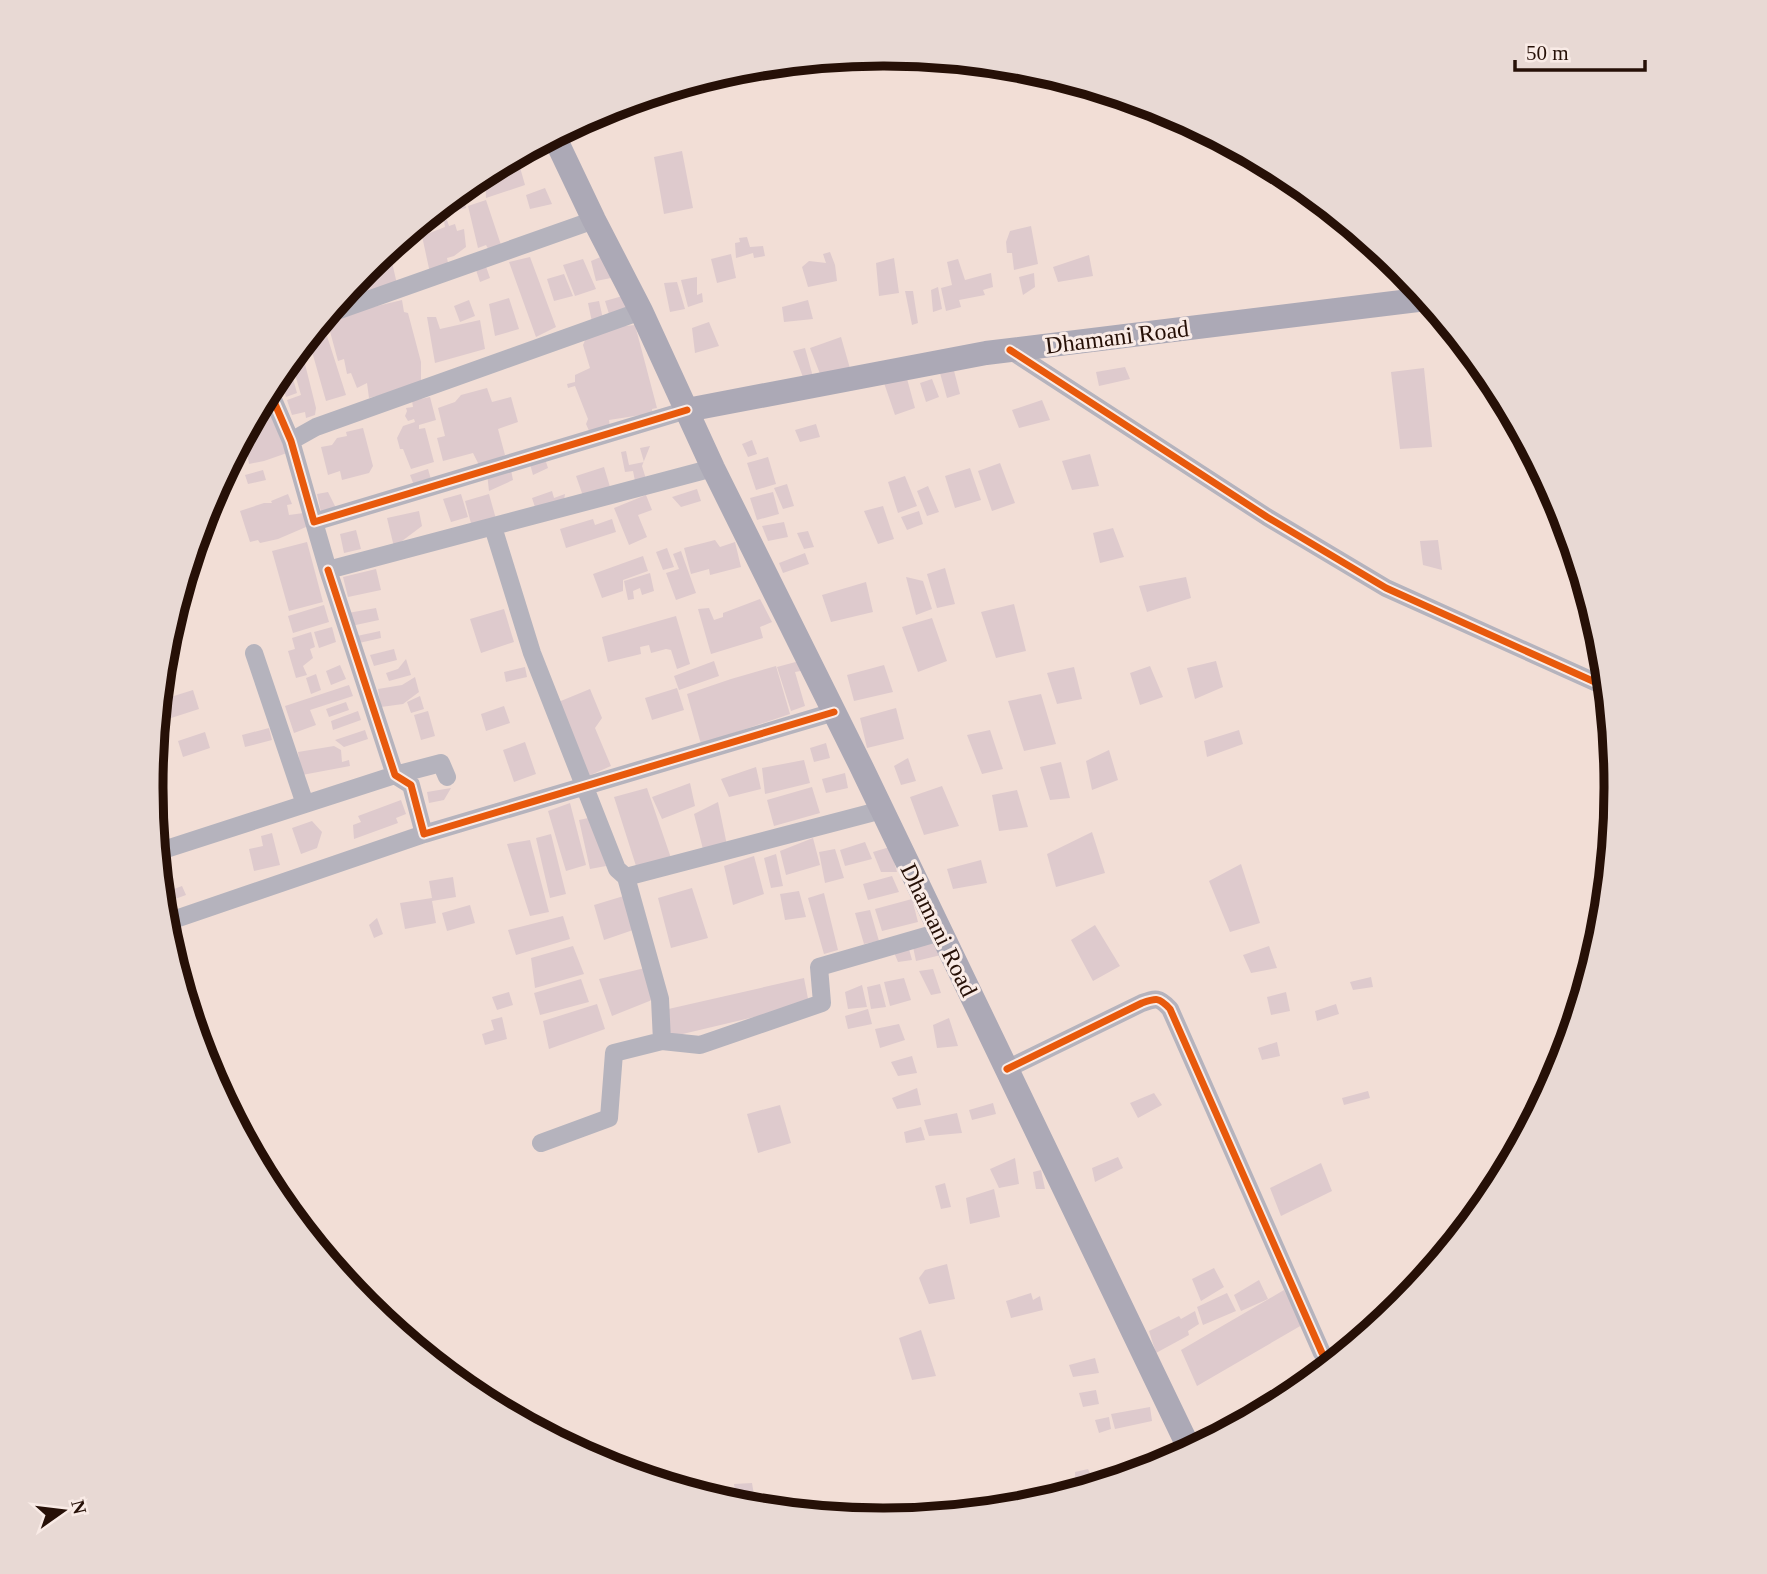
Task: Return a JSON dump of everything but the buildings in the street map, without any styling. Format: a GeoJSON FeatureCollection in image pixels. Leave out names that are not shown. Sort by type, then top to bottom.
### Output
{"type":"FeatureCollection","features":[{"type":"Feature","properties":{"kind":"main road","name":"Dhamani Road"},"geometry":{"type":"LineString","coordinates":[[558,145],[641,311],[713,468],[882,810],[1186,1441]]}},
{"type":"Feature","properties":{"kind":"main road","name":"Dhamani Road"},"geometry":{"type":"LineString","coordinates":[[687,410],[986,353],[1414,300]]}},
{"type":"Feature","properties":{"kind":"street"},"geometry":{"type":"LineString","coordinates":[[346,308],[594,220]]}},
{"type":"Feature","properties":{"kind":"street"},"geometry":{"type":"LineString","coordinates":[[291,440],[316,427],[641,311]]}},
{"type":"Feature","properties":{"kind":"street"},"geometry":{"type":"LineString","coordinates":[[1010,350],[1267,517],[1386,588],[1596,683]]}},
{"type":"Feature","properties":{"kind":"street"},"geometry":{"type":"LineString","coordinates":[[275,403],[291,440],[328,570],[395,775],[411,785],[424,834]]}},
{"type":"Feature","properties":{"kind":"street"},"geometry":{"type":"LineString","coordinates":[[314,522],[687,410]]}},
{"type":"Feature","properties":{"kind":"street"},"geometry":{"type":"LineString","coordinates":[[328,570],[713,468]]}},
{"type":"Feature","properties":{"kind":"street"},"geometry":{"type":"LineString","coordinates":[[493,527],[532,653],[617,869],[626,877],[660,999],[662,1041]]}},
{"type":"Feature","properties":{"kind":"street"},"geometry":{"type":"LineString","coordinates":[[254,653],[304,804]]}},
{"type":"Feature","properties":{"kind":"street"},"geometry":{"type":"LineString","coordinates":[[175,919],[424,834],[834,712]]}},
{"type":"Feature","properties":{"kind":"street"},"geometry":{"type":"LineString","coordinates":[[166,849],[395,775],[441,763],[447,776]]}},
{"type":"Feature","properties":{"kind":"street"},"geometry":{"type":"LineString","coordinates":[[626,877],[882,810]]}},
{"type":"Feature","properties":{"kind":"street"},"geometry":{"type":"LineString","coordinates":[[541,1143],[609,1118],[614,1053],[662,1041],[700,1045],[822,1003],[819,967],[940,932]]}},
{"type":"Feature","properties":{"kind":"street"},"geometry":{"type":"LineString","coordinates":[[1007,1069],[1142,1003],[1155,999],[1163,1001],[1170,1009],[1322,1353]]}},
{"type":"Feature","properties":{"kind":"cycle path"},"geometry":{"type":"LineString","coordinates":[[1010,350],[1267,517],[1386,588],[1596,683]]}},
{"type":"Feature","properties":{"kind":"cycle path"},"geometry":{"type":"LineString","coordinates":[[275,403],[291,441],[314,522],[687,410]]}},
{"type":"Feature","properties":{"kind":"cycle path"},"geometry":{"type":"LineString","coordinates":[[328,570],[395,775],[411,785],[424,834],[834,712]]}},
{"type":"Feature","properties":{"kind":"cycle path"},"geometry":{"type":"LineString","coordinates":[[1007,1069],[1142,1003],[1157,1000],[1166,1005],[1322,1353]]}}]}
